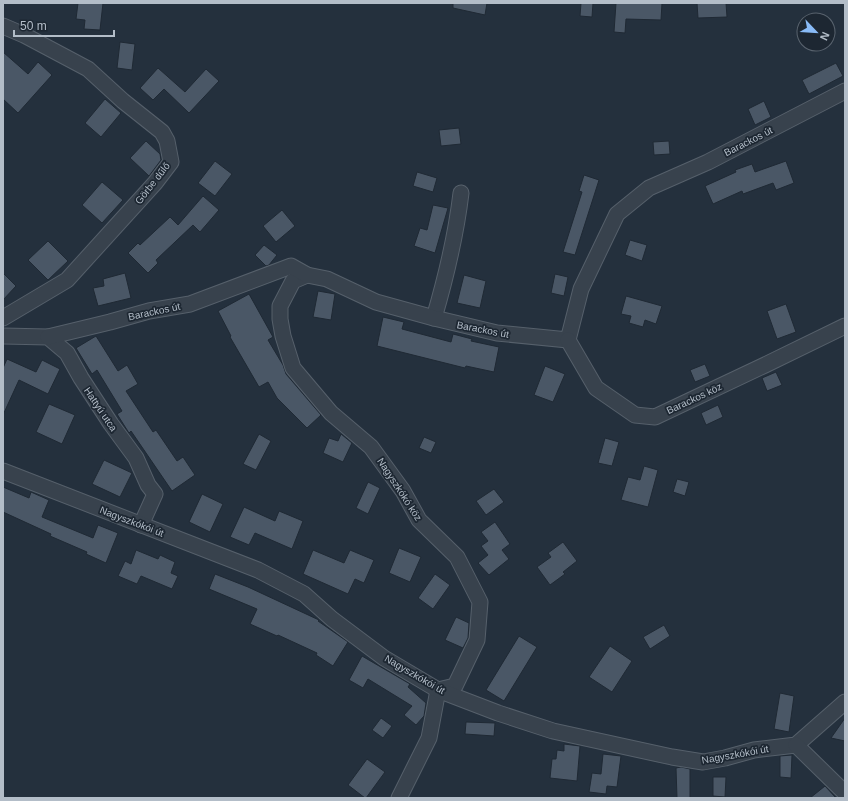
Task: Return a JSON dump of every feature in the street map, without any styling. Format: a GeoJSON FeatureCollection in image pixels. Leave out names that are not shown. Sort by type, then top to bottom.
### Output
{"type":"FeatureCollection","features":[{"type":"Feature","properties":{"kind":"street","name":"Görbe dűlő"},"geometry":{"type":"LineString","coordinates":[[3,26],[24,35],[88,69],[123,101],[162,132],[167,141],[171,162],[155,183],[67,280],[3,318]]}},
{"type":"Feature","properties":{"kind":"street","name":"Barackos út"},"geometry":{"type":"LineString","coordinates":[[48,337],[149,311],[190,304],[290,266],[307,275],[327,279],[376,302],[434,318],[497,334],[568,340],[581,289],[617,214],[649,188],[708,162],[845,91]]}},
{"type":"Feature","properties":{"kind":"street"},"geometry":{"type":"LineString","coordinates":[[434,318],[446,276],[458,218],[461,193]]}},
{"type":"Feature","properties":{"kind":"street","name":"Nagyszkókó köz"},"geometry":{"type":"LineString","coordinates":[[307,275],[293,280],[280,306],[280,319],[283,336],[293,368],[331,413],[371,446],[403,491],[418,520],[457,557],[480,602],[477,640],[455,686],[438,690]]}},
{"type":"Feature","properties":{"kind":"street","name":"Barackos köz"},"geometry":{"type":"LineString","coordinates":[[568,340],[596,388],[635,415],[654,417],[845,326]]}},
{"type":"Feature","properties":{"kind":"street"},"geometry":{"type":"LineString","coordinates":[[3,336],[48,337]]}},
{"type":"Feature","properties":{"kind":"street","name":"Hattyú utca"},"geometry":{"type":"LineString","coordinates":[[48,337],[67,353],[85,385],[136,458],[148,485],[155,494],[141,525]]}},
{"type":"Feature","properties":{"kind":"street","name":"Nagyszkókói út"},"geometry":{"type":"LineString","coordinates":[[3,471],[258,570],[304,594],[332,619],[384,658],[438,690],[498,713],[553,731],[672,757],[703,762],[754,750],[796,745]]}},
{"type":"Feature","properties":{"kind":"street"},"geometry":{"type":"LineString","coordinates":[[400,798],[428,738],[438,690]]}},
{"type":"Feature","properties":{"kind":"street"},"geometry":{"type":"LineString","coordinates":[[845,702],[796,745],[845,793]]}},
{"type":"Feature","properties":{"kind":"building"},"geometry":{"type":"Polygon","coordinates":[[[78,3],[103,3],[100,30],[84,29],[85,20],[76,19],[78,3]]]}},
{"type":"Feature","properties":{"kind":"building"},"geometry":{"type":"Polygon","coordinates":[[[453,3],[487,3],[485,15],[453,8],[453,3]]]}},
{"type":"Feature","properties":{"kind":"building"},"geometry":{"type":"Polygon","coordinates":[[[581,3],[593,3],[592,17],[580,16],[581,3]]]}},
{"type":"Feature","properties":{"kind":"building"},"geometry":{"type":"Polygon","coordinates":[[[616,3],[662,3],[661,20],[626,19],[625,33],[614,32],[616,3]]]}},
{"type":"Feature","properties":{"kind":"building"},"geometry":{"type":"Polygon","coordinates":[[[697,3],[726,3],[727,17],[698,18],[697,3]]]}},
{"type":"Feature","properties":{"kind":"building"},"geometry":{"type":"Polygon","coordinates":[[[120,42],[135,44],[132,70],[117,68],[120,42]]]}},
{"type":"Feature","properties":{"kind":"building"},"geometry":{"type":"Polygon","coordinates":[[[3,52],[28,74],[38,62],[52,75],[18,113],[3,99],[3,52]]]}},
{"type":"Feature","properties":{"kind":"building"},"geometry":{"type":"Polygon","coordinates":[[[836,63],[843,76],[809,94],[802,80],[836,63]]]}},
{"type":"Feature","properties":{"kind":"building"},"geometry":{"type":"Polygon","coordinates":[[[158,68],[185,92],[206,69],[219,81],[189,113],[164,89],[153,100],[140,88],[158,68]]]}},
{"type":"Feature","properties":{"kind":"building"},"geometry":{"type":"Polygon","coordinates":[[[105,99],[121,113],[101,137],[85,123],[105,99]]]}},
{"type":"Feature","properties":{"kind":"building"},"geometry":{"type":"Polygon","coordinates":[[[764,101],[771,117],[755,125],[748,109],[764,101]]]}},
{"type":"Feature","properties":{"kind":"building"},"geometry":{"type":"Polygon","coordinates":[[[459,128],[461,144],[441,146],[439,130],[459,128]]]}},
{"type":"Feature","properties":{"kind":"building"},"geometry":{"type":"Polygon","coordinates":[[[146,141],[160,154],[161,160],[149,176],[130,158],[146,141]]]}},
{"type":"Feature","properties":{"kind":"building"},"geometry":{"type":"Polygon","coordinates":[[[669,141],[670,154],[654,155],[653,142],[669,141]]]}},
{"type":"Feature","properties":{"kind":"building"},"geometry":{"type":"Polygon","coordinates":[[[215,161],[232,174],[215,196],[198,183],[215,161]]]}},
{"type":"Feature","properties":{"kind":"building"},"geometry":{"type":"Polygon","coordinates":[[[786,161],[794,183],[776,190],[773,183],[743,194],[742,191],[713,204],[705,186],[736,172],[735,170],[752,164],[755,172],[786,161]]]}},
{"type":"Feature","properties":{"kind":"building"},"geometry":{"type":"Polygon","coordinates":[[[417,172],[437,178],[433,192],[413,186],[417,172]]]}},
{"type":"Feature","properties":{"kind":"building"},"geometry":{"type":"Polygon","coordinates":[[[584,175],[599,180],[575,255],[563,252],[582,192],[579,191],[584,175]]]}},
{"type":"Feature","properties":{"kind":"building"},"geometry":{"type":"Polygon","coordinates":[[[102,182],[123,200],[102,223],[82,205],[102,182]]]}},
{"type":"Feature","properties":{"kind":"building"},"geometry":{"type":"Polygon","coordinates":[[[203,196],[219,210],[200,232],[193,225],[156,260],[158,263],[148,273],[128,253],[138,243],[140,245],[170,217],[178,225],[203,196]]]}},
{"type":"Feature","properties":{"kind":"building"},"geometry":{"type":"Polygon","coordinates":[[[433,205],[448,208],[435,253],[414,246],[420,228],[427,230],[433,205]]]}},
{"type":"Feature","properties":{"kind":"building"},"geometry":{"type":"Polygon","coordinates":[[[282,210],[295,226],[276,242],[263,226],[282,210]]]}},
{"type":"Feature","properties":{"kind":"building"},"geometry":{"type":"Polygon","coordinates":[[[630,240],[647,245],[642,261],[625,255],[630,240]]]}},
{"type":"Feature","properties":{"kind":"building"},"geometry":{"type":"Polygon","coordinates":[[[48,241],[68,261],[48,280],[28,260],[48,241]]]}},
{"type":"Feature","properties":{"kind":"building"},"geometry":{"type":"Polygon","coordinates":[[[264,245],[277,255],[269,265],[266,266],[255,255],[264,245]]]}},
{"type":"Feature","properties":{"kind":"building"},"geometry":{"type":"Polygon","coordinates":[[[3,273],[16,286],[3,300],[3,273]]]}},
{"type":"Feature","properties":{"kind":"building"},"geometry":{"type":"Polygon","coordinates":[[[125,273],[131,298],[98,306],[93,288],[104,286],[103,279],[125,273]]]}},
{"type":"Feature","properties":{"kind":"building"},"geometry":{"type":"Polygon","coordinates":[[[555,274],[568,277],[564,296],[551,293],[555,274]]]}},
{"type":"Feature","properties":{"kind":"building"},"geometry":{"type":"Polygon","coordinates":[[[464,275],[486,281],[480,308],[457,303],[464,275]]]}},
{"type":"Feature","properties":{"kind":"building"},"geometry":{"type":"Polygon","coordinates":[[[318,291],[335,294],[331,320],[313,317],[318,291]]]}},
{"type":"Feature","properties":{"kind":"building"},"geometry":{"type":"Polygon","coordinates":[[[249,294],[273,337],[268,340],[283,365],[286,374],[321,415],[307,428],[277,398],[268,382],[259,387],[230,337],[231,336],[218,311],[249,294]]]}},
{"type":"Feature","properties":{"kind":"building"},"geometry":{"type":"Polygon","coordinates":[[[626,296],[662,306],[656,324],[645,320],[643,327],[629,323],[631,316],[621,314],[626,296]]]}},
{"type":"Feature","properties":{"kind":"building"},"geometry":{"type":"Polygon","coordinates":[[[786,304],[796,332],[777,339],[767,311],[786,304]]]}},
{"type":"Feature","properties":{"kind":"building"},"geometry":{"type":"Polygon","coordinates":[[[383,317],[404,322],[402,329],[451,342],[453,334],[472,339],[471,341],[499,347],[494,372],[466,366],[465,368],[377,346],[383,317]]]}},
{"type":"Feature","properties":{"kind":"building"},"geometry":{"type":"Polygon","coordinates":[[[96,336],[118,371],[127,365],[138,384],[126,391],[153,432],[156,430],[177,461],[183,457],[195,475],[172,491],[131,431],[129,433],[117,414],[122,411],[97,370],[92,374],[76,348],[96,336]]]}},
{"type":"Feature","properties":{"kind":"building"},"geometry":{"type":"Polygon","coordinates":[[[7,359],[36,372],[42,360],[60,369],[48,394],[19,380],[3,415],[3,368],[7,359]]]}},
{"type":"Feature","properties":{"kind":"building"},"geometry":{"type":"Polygon","coordinates":[[[705,364],[710,376],[695,382],[690,370],[705,364]]]}},
{"type":"Feature","properties":{"kind":"building"},"geometry":{"type":"Polygon","coordinates":[[[545,366],[565,374],[553,402],[534,395],[545,366]]]}},
{"type":"Feature","properties":{"kind":"building"},"geometry":{"type":"Polygon","coordinates":[[[776,372],[782,385],[767,391],[762,378],[776,372]]]}},
{"type":"Feature","properties":{"kind":"building"},"geometry":{"type":"Polygon","coordinates":[[[49,404],[75,415],[62,444],[36,432],[49,404]]]}},
{"type":"Feature","properties":{"kind":"building"},"geometry":{"type":"Polygon","coordinates":[[[718,405],[723,417],[706,425],[701,413],[718,405]]]}},
{"type":"Feature","properties":{"kind":"building"},"geometry":{"type":"Polygon","coordinates":[[[259,434],[271,441],[256,470],[243,464],[259,434]]]}},
{"type":"Feature","properties":{"kind":"building"},"geometry":{"type":"Polygon","coordinates":[[[341,434],[352,443],[343,462],[323,453],[329,438],[338,441],[341,434]]]}},
{"type":"Feature","properties":{"kind":"building"},"geometry":{"type":"Polygon","coordinates":[[[424,437],[436,442],[431,453],[419,448],[424,437]]]}},
{"type":"Feature","properties":{"kind":"building"},"geometry":{"type":"Polygon","coordinates":[[[605,438],[619,442],[612,466],[598,463],[605,438]]]}},
{"type":"Feature","properties":{"kind":"building"},"geometry":{"type":"Polygon","coordinates":[[[104,460],[132,473],[120,497],[92,484],[104,460]]]}},
{"type":"Feature","properties":{"kind":"building"},"geometry":{"type":"Polygon","coordinates":[[[644,466],[658,470],[648,507],[621,500],[628,477],[640,480],[644,466]]]}},
{"type":"Feature","properties":{"kind":"building"},"geometry":{"type":"Polygon","coordinates":[[[677,479],[689,482],[685,496],[673,492],[677,479]]]}},
{"type":"Feature","properties":{"kind":"building"},"geometry":{"type":"Polygon","coordinates":[[[368,482],[380,488],[368,514],[356,508],[368,482]]]}},
{"type":"Feature","properties":{"kind":"building"},"geometry":{"type":"Polygon","coordinates":[[[3,487],[29,498],[31,492],[49,500],[42,517],[93,538],[98,525],[118,533],[106,563],[86,554],[87,552],[50,536],[51,534],[3,512],[3,487]]]}},
{"type":"Feature","properties":{"kind":"building"},"geometry":{"type":"Polygon","coordinates":[[[494,489],[504,502],[486,515],[476,501],[494,489]]]}},
{"type":"Feature","properties":{"kind":"building"},"geometry":{"type":"Polygon","coordinates":[[[202,494],[223,504],[210,532],[189,522],[202,494]]]}},
{"type":"Feature","properties":{"kind":"building"},"geometry":{"type":"Polygon","coordinates":[[[244,507],[275,521],[279,511],[303,521],[292,549],[255,533],[249,545],[230,537],[244,507]]]}},
{"type":"Feature","properties":{"kind":"building"},"geometry":{"type":"Polygon","coordinates":[[[495,522],[510,544],[502,550],[509,559],[489,575],[478,563],[488,555],[481,546],[488,541],[481,532],[495,522]]]}},
{"type":"Feature","properties":{"kind":"building"},"geometry":{"type":"Polygon","coordinates":[[[563,542],[577,561],[563,572],[565,574],[550,585],[537,567],[551,557],[548,553],[563,542]]]}},
{"type":"Feature","properties":{"kind":"building"},"geometry":{"type":"Polygon","coordinates":[[[399,548],[421,557],[410,582],[389,573],[399,548]]]}},
{"type":"Feature","properties":{"kind":"building"},"geometry":{"type":"Polygon","coordinates":[[[136,550],[158,559],[160,555],[175,562],[171,573],[178,576],[172,589],[141,576],[137,584],[118,576],[125,561],[131,564],[136,550]]]}},
{"type":"Feature","properties":{"kind":"building"},"geometry":{"type":"Polygon","coordinates":[[[313,550],[344,563],[350,550],[374,560],[364,583],[355,579],[348,594],[303,574],[313,550]]]}},
{"type":"Feature","properties":{"kind":"building"},"geometry":{"type":"Polygon","coordinates":[[[215,574],[248,587],[319,620],[318,621],[348,642],[333,666],[316,655],[317,653],[250,624],[257,609],[209,589],[215,574]]]}},
{"type":"Feature","properties":{"kind":"building"},"geometry":{"type":"Polygon","coordinates":[[[435,574],[450,585],[433,609],[418,598],[435,574]]]}},
{"type":"Feature","properties":{"kind":"building"},"geometry":{"type":"Polygon","coordinates":[[[456,617],[469,623],[468,638],[463,648],[445,640],[456,617]]]}},
{"type":"Feature","properties":{"kind":"building"},"geometry":{"type":"Polygon","coordinates":[[[664,625],[670,636],[650,649],[643,637],[664,625]]]}},
{"type":"Feature","properties":{"kind":"building"},"geometry":{"type":"Polygon","coordinates":[[[519,636],[537,647],[504,701],[486,690],[519,636]]]}},
{"type":"Feature","properties":{"kind":"building"},"geometry":{"type":"Polygon","coordinates":[[[610,646],[632,661],[612,692],[589,677],[610,646]]]}},
{"type":"Feature","properties":{"kind":"building"},"geometry":{"type":"Polygon","coordinates":[[[362,656],[410,684],[408,687],[426,703],[424,716],[416,725],[404,715],[412,706],[368,679],[363,688],[349,680],[362,656]]]}},
{"type":"Feature","properties":{"kind":"building"},"geometry":{"type":"Polygon","coordinates":[[[780,693],[794,696],[789,732],[774,729],[780,693]]]}},
{"type":"Feature","properties":{"kind":"building"},"geometry":{"type":"Polygon","coordinates":[[[381,718],[392,726],[383,738],[372,730],[381,718]]]}},
{"type":"Feature","properties":{"kind":"building"},"geometry":{"type":"Polygon","coordinates":[[[845,718],[845,741],[831,738],[845,718]]]}},
{"type":"Feature","properties":{"kind":"building"},"geometry":{"type":"Polygon","coordinates":[[[466,722],[495,723],[494,736],[465,734],[466,722]]]}},
{"type":"Feature","properties":{"kind":"building"},"geometry":{"type":"Polygon","coordinates":[[[564,744],[580,746],[577,781],[550,778],[552,759],[556,759],[557,750],[564,751],[564,744]]]}},
{"type":"Feature","properties":{"kind":"building"},"geometry":{"type":"Polygon","coordinates":[[[603,754],[621,756],[617,787],[607,786],[606,794],[589,792],[592,773],[601,774],[603,754]]]}},
{"type":"Feature","properties":{"kind":"building"},"geometry":{"type":"Polygon","coordinates":[[[792,755],[791,778],[780,777],[780,756],[792,755]]]}},
{"type":"Feature","properties":{"kind":"building"},"geometry":{"type":"Polygon","coordinates":[[[367,759],[385,772],[365,798],[348,785],[367,759]]]}},
{"type":"Feature","properties":{"kind":"building"},"geometry":{"type":"Polygon","coordinates":[[[681,767],[690,769],[690,798],[677,798],[676,768],[681,767]]]}},
{"type":"Feature","properties":{"kind":"building"},"geometry":{"type":"Polygon","coordinates":[[[713,777],[726,777],[725,797],[713,796],[713,777]]]}},
{"type":"Feature","properties":{"kind":"building"},"geometry":{"type":"Polygon","coordinates":[[[825,786],[836,798],[810,798],[825,786]]]}}]}
